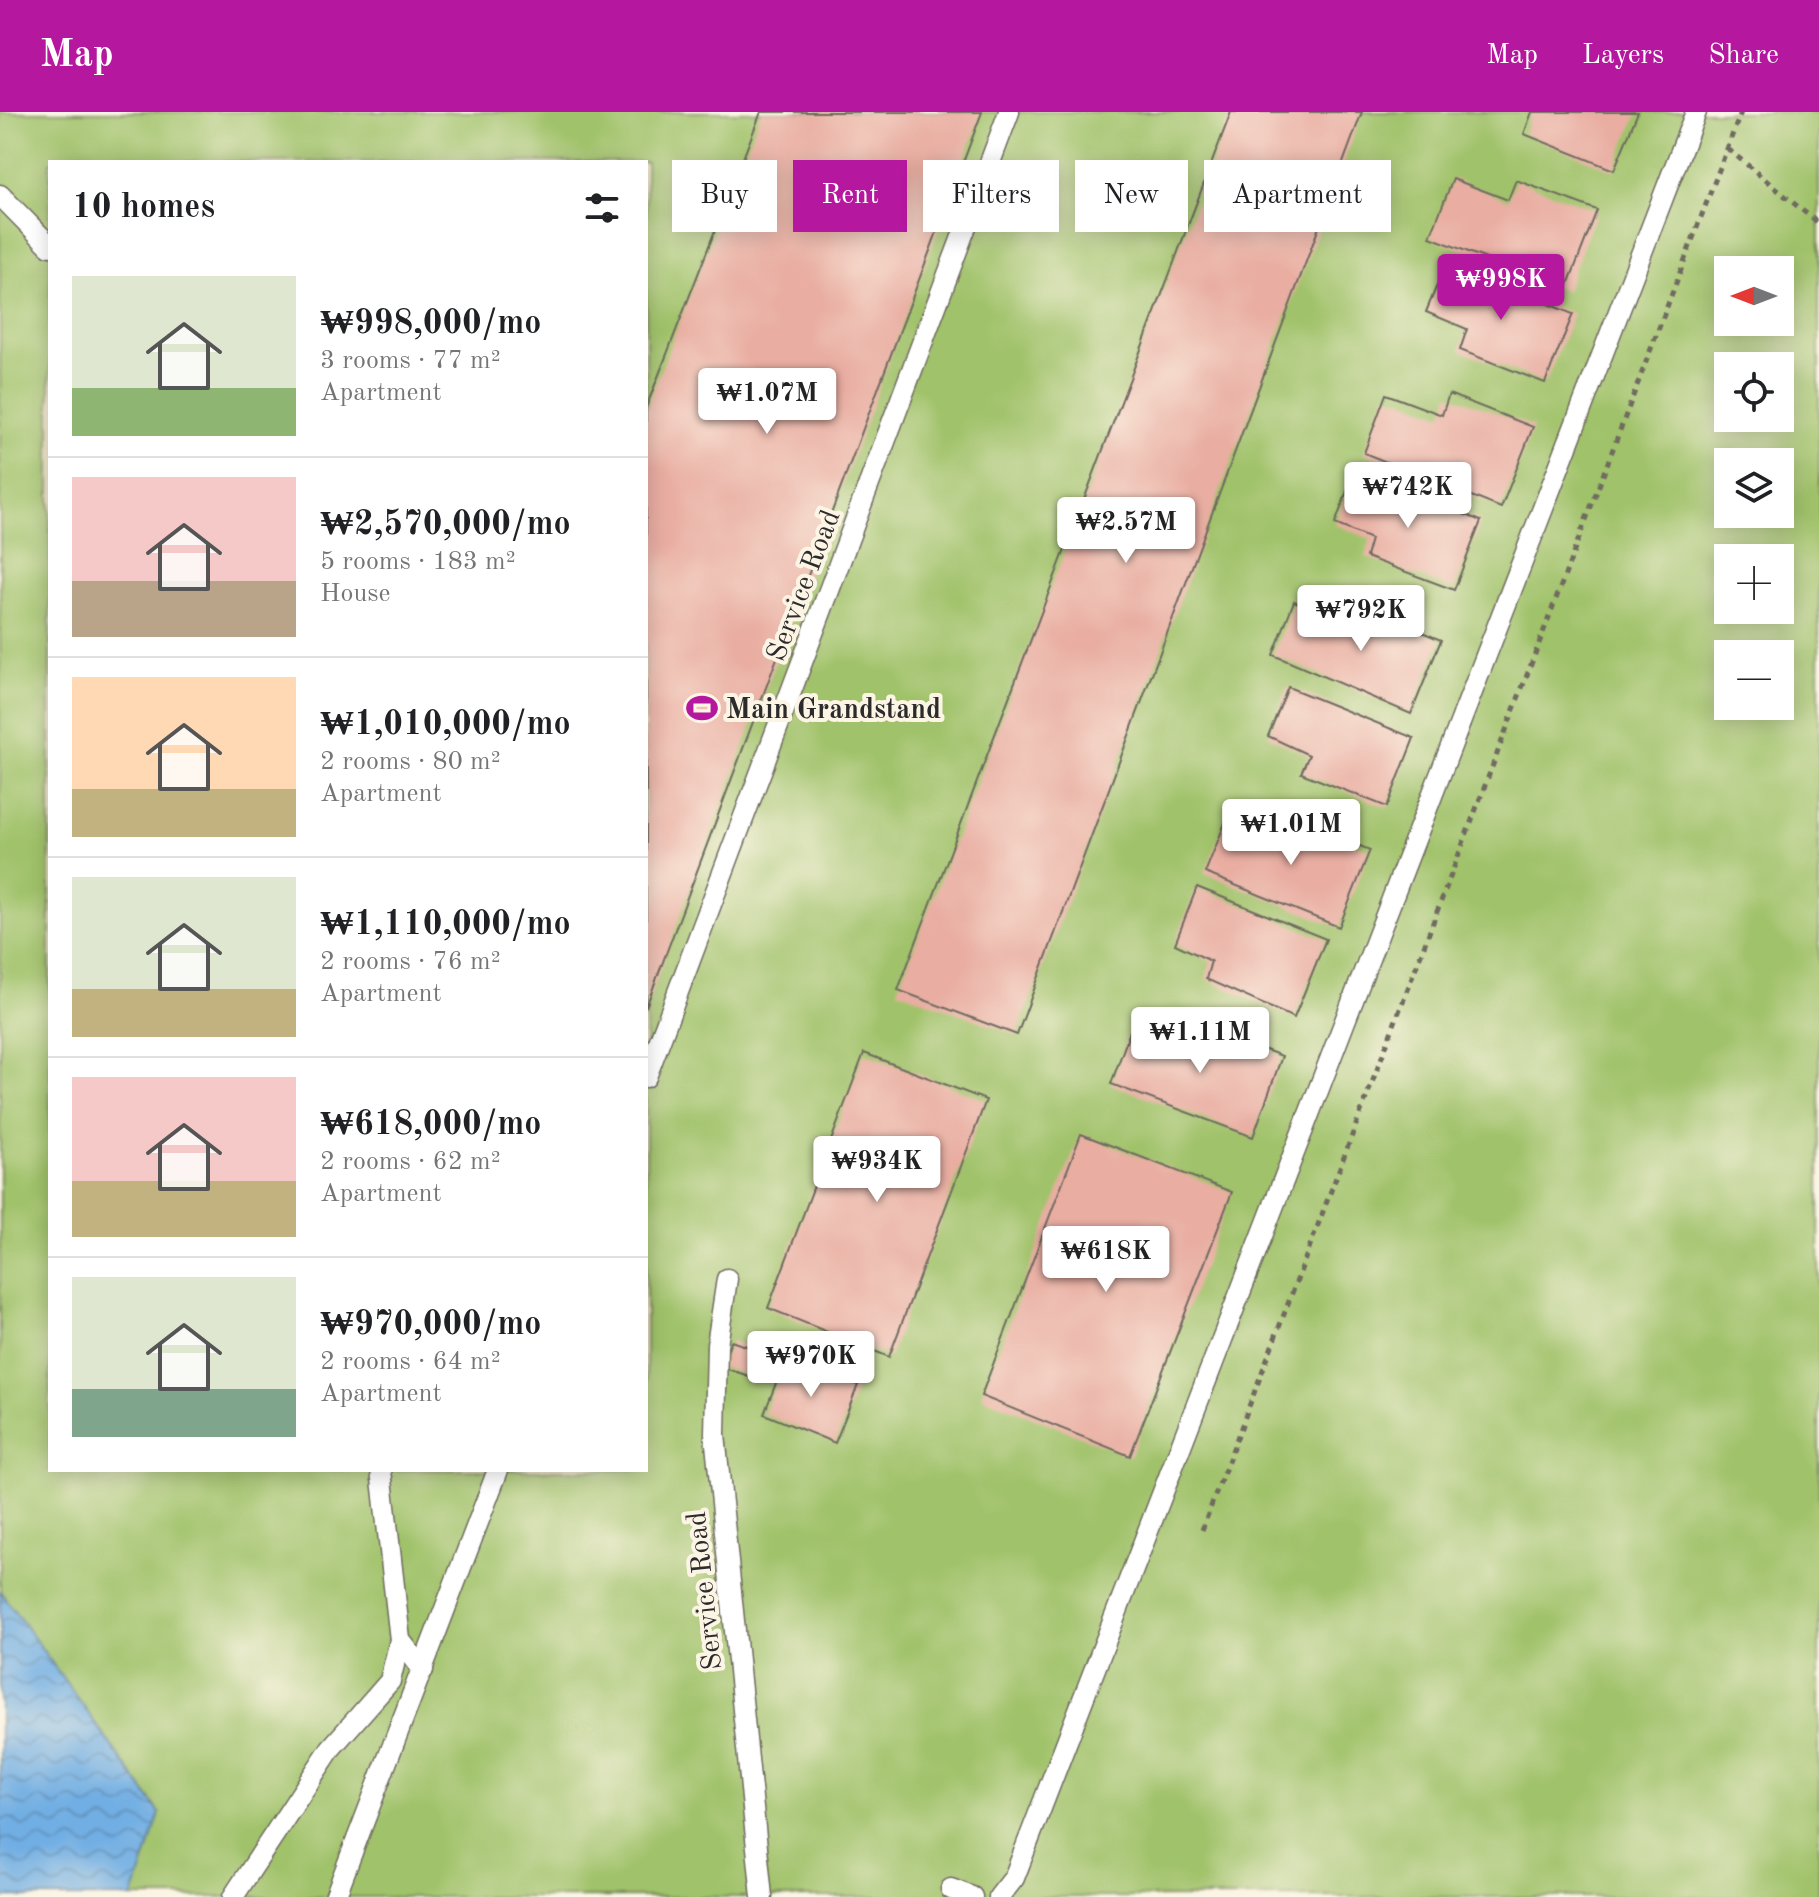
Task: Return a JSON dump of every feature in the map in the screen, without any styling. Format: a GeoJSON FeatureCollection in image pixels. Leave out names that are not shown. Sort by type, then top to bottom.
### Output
{"type":"FeatureCollection","features":[{"type":"Feature","properties":{"kind":"lane","name":"Service Road"},"geometry":{"type":"LineString","coordinates":[[648,1072],[1009,112]]}},
{"type":"Feature","properties":{"kind":"lane"},"geometry":{"type":"LineString","coordinates":[[999,1897],[1014,1878],[1696,112]]}},
{"type":"Feature","properties":{"kind":"lane"},"geometry":{"type":"LineString","coordinates":[[0,195],[48,244]]}},
{"type":"Feature","properties":{"kind":"lane","name":"Service Road"},"geometry":{"type":"LineString","coordinates":[[727,1279],[717,1345],[715,1434],[762,1897]]}},
{"type":"Feature","properties":{"kind":"lane"},"geometry":{"type":"LineString","coordinates":[[233,1897],[331,1748],[390,1681],[400,1640],[381,1472]]}},
{"type":"Feature","properties":{"kind":"lane"},"geometry":{"type":"LineString","coordinates":[[335,1897],[497,1472]]}},
{"type":"Feature","properties":{"kind":"lane"},"geometry":{"type":"LineString","coordinates":[[400,1640],[423,1670]]}},
{"type":"Feature","properties":{"kind":"lane"},"geometry":{"type":"LineString","coordinates":[[951,1889],[972,1897]]}},
{"type":"Feature","properties":{"kind":"path"},"geometry":{"type":"LineString","coordinates":[[1202,1530],[1741,112]]}},
{"type":"Feature","properties":{"kind":"path"},"geometry":{"type":"LineString","coordinates":[[1728,149],[1819,224]]}},
{"type":"Feature","properties":{"kind":"green space"},"geometry":{"type":"Polygon","coordinates":[[[0,112],[1819,112],[1819,1897],[0,1897],[0,112]]]}},
{"type":"Feature","properties":{"kind":"water"},"geometry":{"type":"Polygon","coordinates":[[[0,1591],[160,1813],[133,1897],[0,1897],[0,1591]]]}},
{"type":"Feature","properties":{"kind":"building","name":"Main Grandstand"},"geometry":{"type":"Polygon","coordinates":[[[761,112],[982,112],[964,160],[923,160],[923,232],[937,232],[648,1002],[648,403],[714,232],[777,232],[777,160],[742,160],[761,112]]]}},
{"type":"Feature","properties":{"kind":"building"},"geometry":{"type":"Polygon","coordinates":[[[1231,112],[1362,112],[1344,160],[1213,160],[1231,112]]]}},
{"type":"Feature","properties":{"kind":"building"},"geometry":{"type":"Polygon","coordinates":[[[1532,112],[1638,112],[1614,170],[1524,134],[1532,112]]]}},
{"type":"Feature","properties":{"kind":"building"},"geometry":{"type":"Polygon","coordinates":[[[1453,179],[1508,200],[1516,180],[1597,210],[1566,290],[1430,237],[1453,179]]]}},
{"type":"Feature","properties":{"kind":"building"},"geometry":{"type":"Polygon","coordinates":[[[1204,183],[1204,232],[1317,232],[1017,1035],[898,990],[1204,183]]]}},
{"type":"Feature","properties":{"kind":"building"},"geometry":{"type":"Polygon","coordinates":[[[1446,263],[1573,314],[1545,383],[1460,350],[1467,329],[1426,312],[1446,263]]]}},
{"type":"Feature","properties":{"kind":"building"},"geometry":{"type":"Polygon","coordinates":[[[1386,394],[1442,415],[1449,394],[1533,427],[1501,508],[1364,453],[1386,394]]]}},
{"type":"Feature","properties":{"kind":"building"},"geometry":{"type":"Polygon","coordinates":[[[1355,470],[1481,521],[1454,590],[1366,557],[1371,539],[1335,524],[1355,470]]]}},
{"type":"Feature","properties":{"kind":"building"},"geometry":{"type":"Polygon","coordinates":[[[1294,601],[1349,625],[1358,605],[1441,640],[1411,714],[1273,655],[1294,601]]]}},
{"type":"Feature","properties":{"kind":"building"},"geometry":{"type":"Polygon","coordinates":[[[1288,687],[1414,738],[1387,807],[1301,773],[1309,755],[1268,736],[1288,687]]]}},
{"type":"Feature","properties":{"kind":"building"},"geometry":{"type":"Polygon","coordinates":[[[1227,818],[1281,840],[1289,818],[1370,850],[1339,927],[1205,873],[1227,818]]]}},
{"type":"Feature","properties":{"kind":"building"},"geometry":{"type":"Polygon","coordinates":[[[1197,887],[1326,939],[1294,1018],[1206,979],[1211,961],[1175,944],[1197,887]]]}},
{"type":"Feature","properties":{"kind":"building"},"geometry":{"type":"Polygon","coordinates":[[[1133,1023],[1191,1044],[1197,1025],[1282,1056],[1253,1137],[1111,1084],[1133,1023]]]}},
{"type":"Feature","properties":{"kind":"building"},"geometry":{"type":"Polygon","coordinates":[[[864,1053],[986,1100],[889,1357],[768,1308],[864,1053]]]}},
{"type":"Feature","properties":{"kind":"building"},"geometry":{"type":"Polygon","coordinates":[[[1081,1134],[1232,1192],[1130,1456],[981,1396],[1081,1134]]]}},
{"type":"Feature","properties":{"kind":"building"},"geometry":{"type":"Polygon","coordinates":[[[731,1341],[758,1350],[749,1376],[721,1367],[731,1341]]]}},
{"type":"Feature","properties":{"kind":"building"},"geometry":{"type":"Polygon","coordinates":[[[787,1355],[858,1385],[835,1443],[764,1414],[787,1355]]]}},
{"type":"Feature","properties":{"kind":"place","name":"Main Grandstand"},"geometry":{"type":"Point","coordinates":[702,708]}}]}
